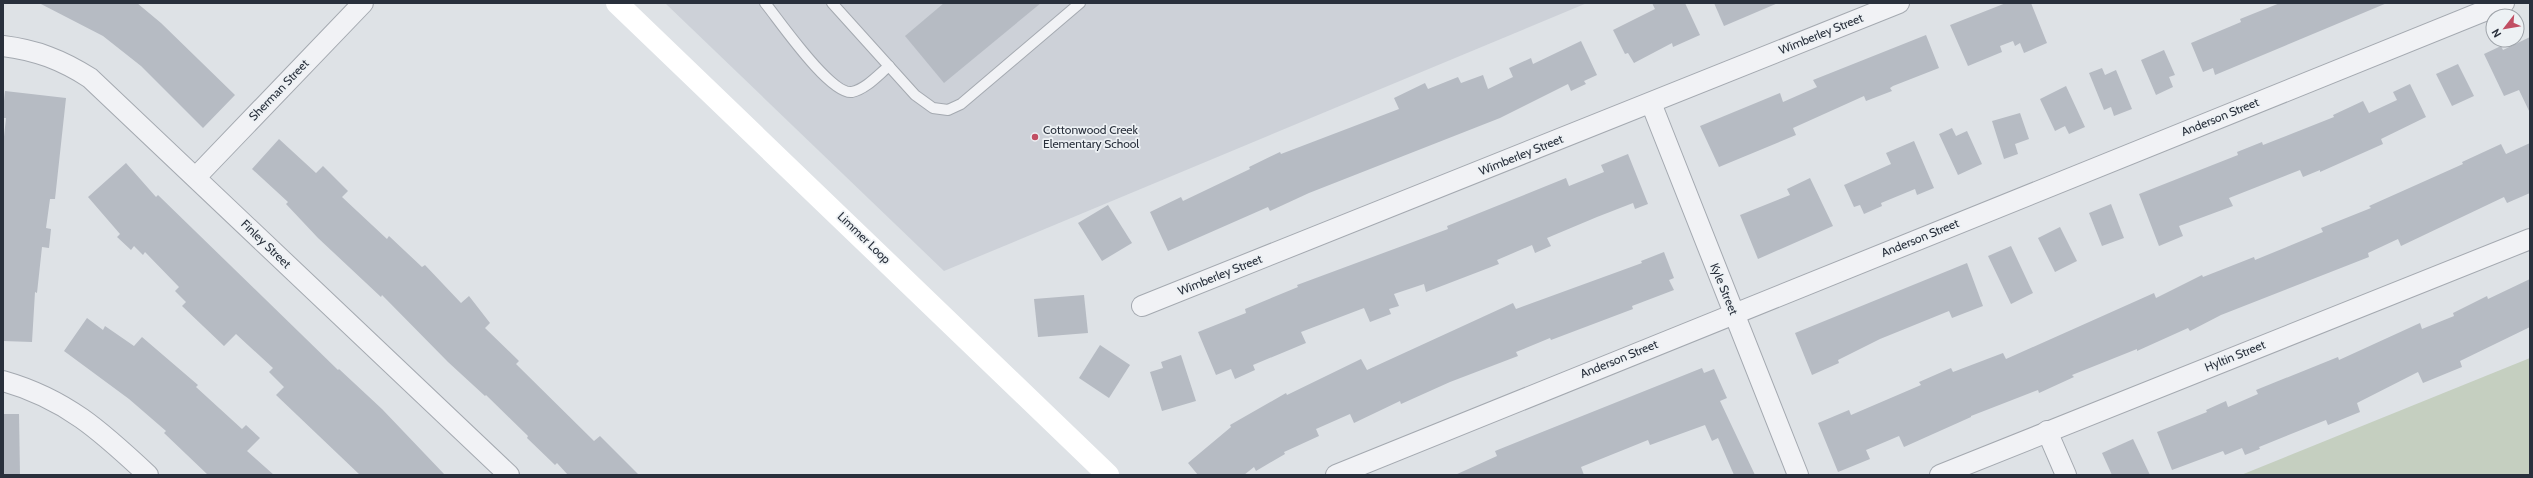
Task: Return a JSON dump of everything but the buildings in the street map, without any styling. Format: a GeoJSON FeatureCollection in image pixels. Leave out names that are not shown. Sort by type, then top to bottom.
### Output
{"type":"FeatureCollection","features":[{"type":"Feature","properties":{"kind":"street","name":"Sherman Street"},"geometry":{"type":"LineString","coordinates":[[196,177],[363,3]]}},
{"type":"Feature","properties":{"kind":"street","name":"Limmer Loop"},"geometry":{"type":"LineString","coordinates":[[617,3],[1108,475]]}},
{"type":"Feature","properties":{"kind":"street","name":"Wimberley Street"},"geometry":{"type":"LineString","coordinates":[[1142,306],[1899,3]]}},
{"type":"Feature","properties":{"kind":"street","name":"Anderson Street"},"geometry":{"type":"LineString","coordinates":[[1336,475],[2504,3]]}},
{"type":"Feature","properties":{"kind":"street","name":"Finley Street"},"geometry":{"type":"LineString","coordinates":[[3,46],[45,54],[65,62],[90,78],[509,475]]}},
{"type":"Feature","properties":{"kind":"street","name":"Kyle Street"},"geometry":{"type":"LineString","coordinates":[[1650,103],[1798,475]]}},
{"type":"Feature","properties":{"kind":"street","name":"Hyltin Street"},"geometry":{"type":"LineString","coordinates":[[1940,475],[2530,238]]}},
{"type":"Feature","properties":{"kind":"street"},"geometry":{"type":"LineString","coordinates":[[3,381],[33,390],[64,405],[90,422],[148,475]]}},
{"type":"Feature","properties":{"kind":"street"},"geometry":{"type":"LineString","coordinates":[[2047,431],[2066,475]]}},
{"type":"Feature","properties":{"kind":"lane"},"geometry":{"type":"LineString","coordinates":[[765,3],[821,73],[840,89],[850,92],[863,88],[889,66]]}},
{"type":"Feature","properties":{"kind":"lane"},"geometry":{"type":"LineString","coordinates":[[832,3],[921,99],[933,108],[948,110],[961,104],[1080,3]]}},
{"type":"Feature","properties":{"kind":"shaded area","name":"Cottonwood Creek Elementary School"},"geometry":{"type":"Polygon","coordinates":[[[665,3],[1587,3],[944,271],[665,3]]]}},
{"type":"Feature","properties":{"kind":"green space"},"geometry":{"type":"Polygon","coordinates":[[[2530,358],[2530,475],[2241,475],[2530,358]]]}},
{"type":"Feature","properties":{"kind":"place","name":"Cottonwood Creek Elementary School"},"geometry":{"type":"Point","coordinates":[1035,137]}}]}
